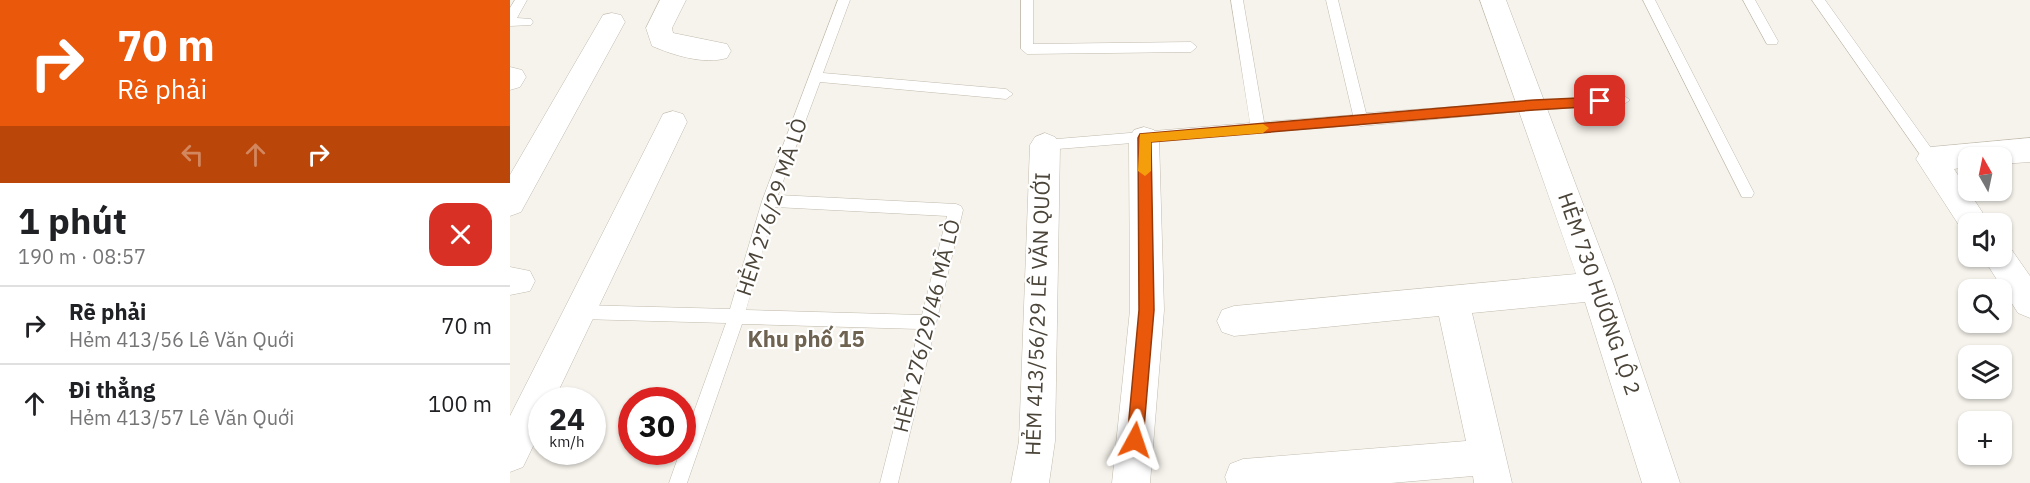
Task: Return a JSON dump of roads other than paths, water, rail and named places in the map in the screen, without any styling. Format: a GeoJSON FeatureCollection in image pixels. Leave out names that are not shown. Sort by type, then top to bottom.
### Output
{"type":"FeatureCollection","features":[{"type":"Feature","properties":{"kind":"street"},"geometry":{"type":"LineString","coordinates":[[673,0],[659,28],[662,39],[675,45],[717,51]]}},
{"type":"Feature","properties":{"kind":"street","name":"HẺM 730 HƯƠNG LỘ 2"},"geometry":{"type":"LineString","coordinates":[[1493,0],[1534,105],[1598,286],[1661,483]]}},
{"type":"Feature","properties":{"kind":"street"},"geometry":{"type":"LineString","coordinates":[[510,203],[612,22]]}},
{"type":"Feature","properties":{"kind":"street"},"geometry":{"type":"LineString","coordinates":[[510,454],[673,122]]}},
{"type":"Feature","properties":{"kind":"street"},"geometry":{"type":"LineString","coordinates":[[1131,483],[1147,310],[1144,138]]}},
{"type":"Feature","properties":{"kind":"street","name":"HẺM 413/56/29 LÊ VĂN QUỚI"},"geometry":{"type":"LineString","coordinates":[[1030,483],[1036,441],[1045,145]]}},
{"type":"Feature","properties":{"kind":"street"},"geometry":{"type":"LineString","coordinates":[[1967,213],[1930,159],[2030,150]]}},
{"type":"Feature","properties":{"kind":"street"},"geometry":{"type":"LineString","coordinates":[[2005,267],[2030,303]]}},
{"type":"Feature","properties":{"kind":"street"},"geometry":{"type":"LineString","coordinates":[[1234,321],[1598,286]]}},
{"type":"Feature","properties":{"kind":"street"},"geometry":{"type":"LineString","coordinates":[[1243,477],[1490,470],[1452,299]]}},
{"type":"Feature","properties":{"kind":"lane"},"geometry":{"type":"LineString","coordinates":[[521,0],[510,21],[527,22]]}},
{"type":"Feature","properties":{"kind":"lane","name":"HẺM 276/29 MÃ LÒ"},"geometry":{"type":"LineString","coordinates":[[678,483],[736,317],[769,201],[844,0]]}},
{"type":"Feature","properties":{"kind":"lane"},"geometry":{"type":"LineString","coordinates":[[1028,0],[1027,49],[1191,47]]}},
{"type":"Feature","properties":{"kind":"lane"},"geometry":{"type":"LineString","coordinates":[[1237,0],[1258,129]]}},
{"type":"Feature","properties":{"kind":"lane"},"geometry":{"type":"LineString","coordinates":[[1332,0],[1361,121]]}},
{"type":"Feature","properties":{"kind":"lane"},"geometry":{"type":"LineString","coordinates":[[1649,0],[1747,193]]}},
{"type":"Feature","properties":{"kind":"lane"},"geometry":{"type":"LineString","coordinates":[[1749,0],[1773,41]]}},
{"type":"Feature","properties":{"kind":"lane"},"geometry":{"type":"LineString","coordinates":[[1818,0],[1930,159]]}},
{"type":"Feature","properties":{"kind":"lane"},"geometry":{"type":"LineString","coordinates":[[816,77],[1006,94]]}},
{"type":"Feature","properties":{"kind":"lane"},"geometry":{"type":"LineString","coordinates":[[1045,145],[1361,121],[1534,105],[1623,100]]}},
{"type":"Feature","properties":{"kind":"lane","name":"HẺM 276/29/46 MÃ LÒ"},"geometry":{"type":"LineString","coordinates":[[769,201],[956,210],[889,483]]}},
{"type":"Feature","properties":{"kind":"lane"},"geometry":{"type":"LineString","coordinates":[[580,312],[928,322]]}},
{"type":"Feature","properties":{"kind":"district","name":"Khu phố 15"},"geometry":{"type":"Point","coordinates":[806,339]}}]}
